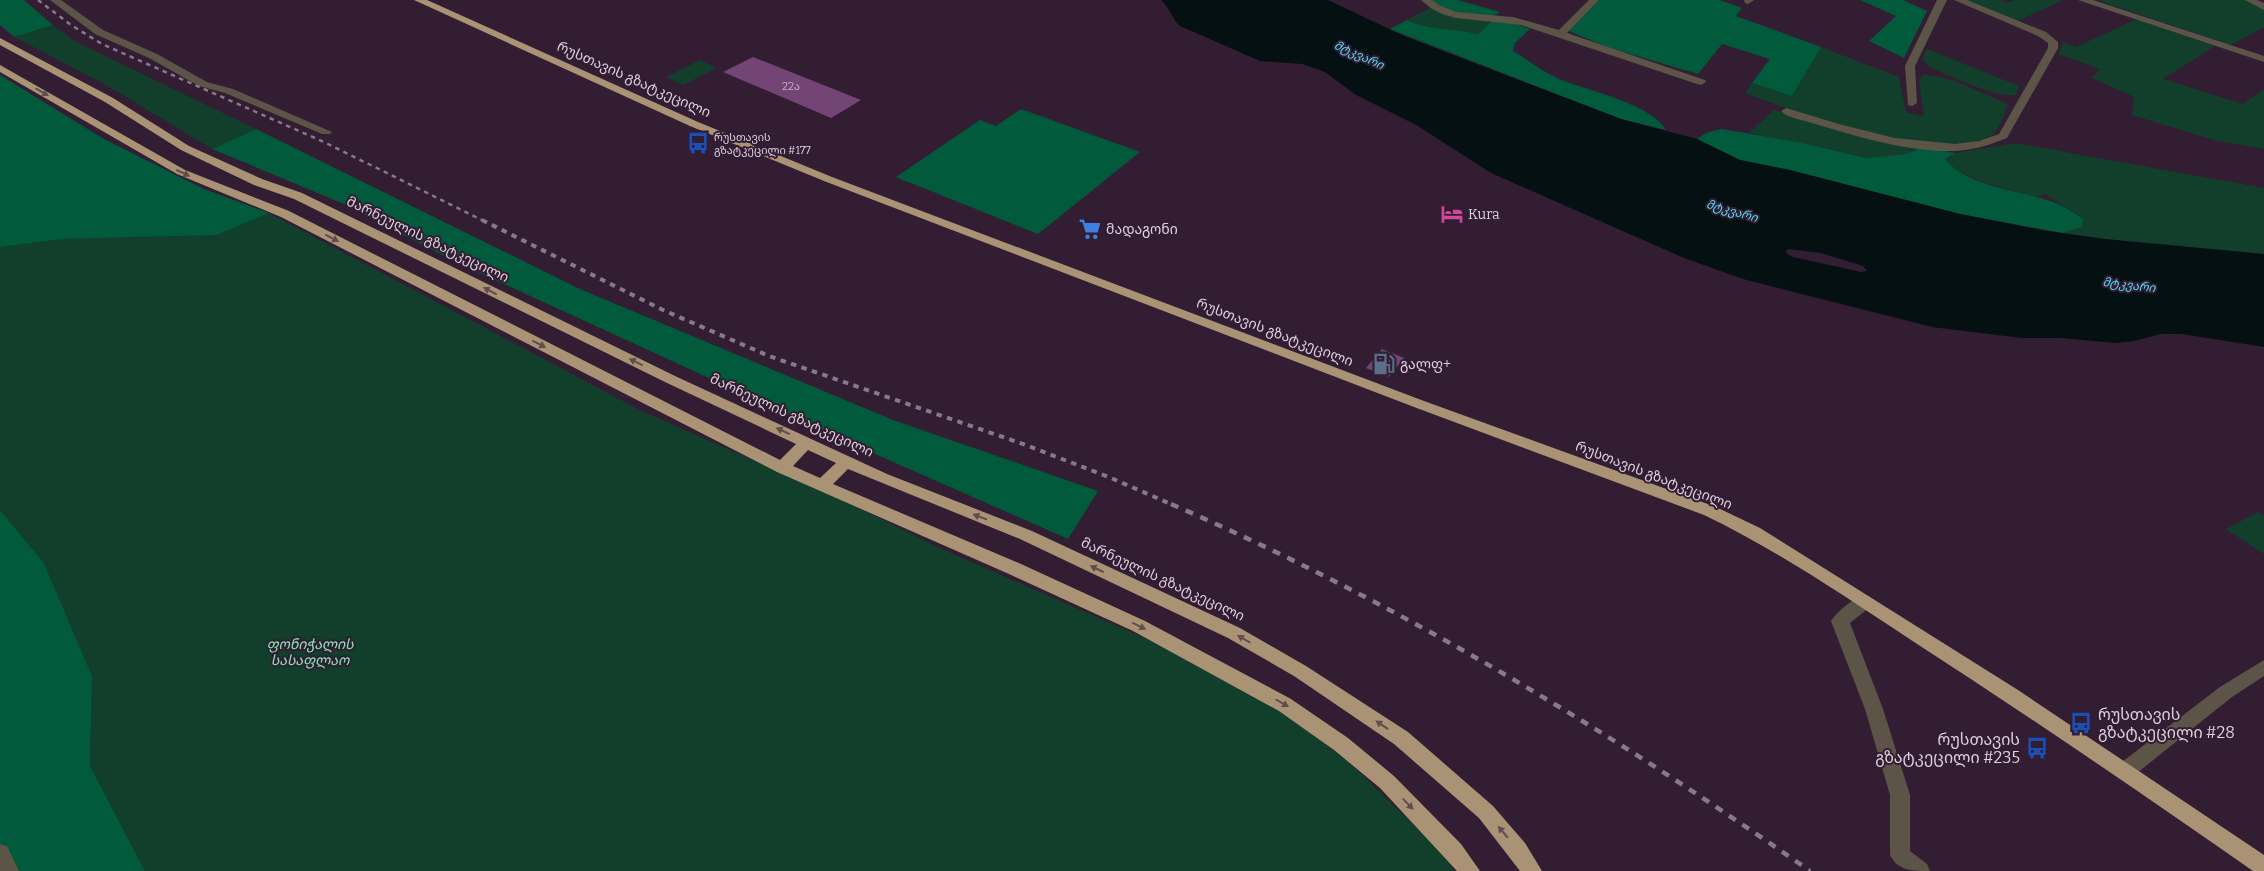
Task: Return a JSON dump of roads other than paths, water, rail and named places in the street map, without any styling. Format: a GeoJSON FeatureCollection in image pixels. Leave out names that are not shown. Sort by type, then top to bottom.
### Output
{"type":"FeatureCollection","features":[{"type":"Feature","properties":{"kind":"highway","name":"რუსთავის გზატკეცილი"},"geometry":{"type":"LineString","coordinates":[[419,0],[694,124],[828,179],[1428,407],[1710,511],[1754,532],[1864,602],[2125,771],[2264,867]]}},
{"type":"Feature","properties":{"kind":"highway","name":"მარნეულის გზატკეცილი"},"geometry":{"type":"LineString","coordinates":[[0,41],[109,100],[154,130],[222,167],[298,196],[670,379],[882,478],[1034,539],[1234,634],[1300,671],[1401,738],[1486,812],[1518,850],[1532,871]]}},
{"type":"Feature","properties":{"kind":"highway"},"geometry":{"type":"LineString","coordinates":[[0,68],[181,172],[285,214],[782,468],[1015,569],[1139,626],[1285,704],[1341,744],[1386,782],[1454,851],[1470,871]]}},
{"type":"Feature","properties":{"kind":"highway"},"geometry":{"type":"LineString","coordinates":[[782,468],[807,442]]}},
{"type":"Feature","properties":{"kind":"highway"},"geometry":{"type":"LineString","coordinates":[[821,486],[846,461]]}},
{"type":"Feature","properties":{"kind":"street"},"geometry":{"type":"LineString","coordinates":[[55,0],[99,32],[153,56],[203,84],[229,91],[326,132]]}},
{"type":"Feature","properties":{"kind":"street"},"geometry":{"type":"LineString","coordinates":[[1426,0],[1432,6],[1453,15],[1512,20],[1561,34],[1701,82]]}},
{"type":"Feature","properties":{"kind":"street"},"geometry":{"type":"LineString","coordinates":[[1561,34],[1594,0]]}},
{"type":"Feature","properties":{"kind":"street"},"geometry":{"type":"LineString","coordinates":[[1912,103],[1910,66],[1942,0]]}},
{"type":"Feature","properties":{"kind":"street"},"geometry":{"type":"LineString","coordinates":[[1786,111],[1828,124],[1897,141],[1941,147],[1971,147],[2003,136],[2053,48],[2053,42],[2042,34],[1959,0]]}},
{"type":"Feature","properties":{"kind":"street"},"geometry":{"type":"LineString","coordinates":[[2083,0],[2264,59]]}},
{"type":"Feature","properties":{"kind":"street"},"geometry":{"type":"LineString","coordinates":[[2250,0],[2264,7]]}},
{"type":"Feature","properties":{"kind":"street"},"geometry":{"type":"LineString","coordinates":[[1864,602],[1840,621],[1874,710],[1900,795],[1900,855],[1920,871]]}},
{"type":"Feature","properties":{"kind":"street"},"geometry":{"type":"LineString","coordinates":[[2125,771],[2226,692],[2264,668]]}},
{"type":"Feature","properties":{"kind":"street"},"geometry":{"type":"LineString","coordinates":[[0,852],[9,871]]}},
{"type":"Feature","properties":{"kind":"water","name":"მტკვარი"},"geometry":{"type":"Polygon","coordinates":[[[1161,0],[1328,0],[1404,36],[1621,119],[1697,139],[1740,160],[1790,170],[1960,214],[2047,231],[2105,239],[2264,254],[2264,347],[2182,334],[2161,334],[2134,341],[2115,343],[2061,338],[2022,338],[1932,327],[1743,279],[1684,258],[1491,173],[1418,126],[1356,95],[1325,72],[1302,64],[1260,61],[1180,26],[1161,0]],[[1788,249],[1786,251],[1787,254],[1793,257],[1861,272],[1867,271],[1863,266],[1821,253],[1788,249]]]}},
{"type":"Feature","properties":{"kind":"railway"},"geometry":{"type":"LineString","coordinates":[[38,0],[71,25],[102,44],[324,142],[484,221]]}},
{"type":"Feature","properties":{"kind":"railway"},"geometry":{"type":"LineString","coordinates":[[482,220],[663,310],[769,356],[1026,445],[1111,478],[1173,505]]}},
{"type":"Feature","properties":{"kind":"railway"},"geometry":{"type":"LineString","coordinates":[[1171,504],[1255,542],[1338,583],[1500,671],[1657,768],[1810,871]]}},
{"type":"Feature","properties":{"kind":"place","name":"რუსთავის გზატკეცილი #177"},"geometry":{"type":"Point","coordinates":[698,143]}},
{"type":"Feature","properties":{"kind":"place","name":"Kura"},"geometry":{"type":"Point","coordinates":[1452,214]}},
{"type":"Feature","properties":{"kind":"place","name":"მადაგონი"},"geometry":{"type":"Point","coordinates":[1090,229]}},
{"type":"Feature","properties":{"kind":"place","name":"გალფ+"},"geometry":{"type":"Point","coordinates":[1384,364]}},
{"type":"Feature","properties":{"kind":"place","name":"რუსთავის გზატკეცილი #28"},"geometry":{"type":"Point","coordinates":[2081,723]}},
{"type":"Feature","properties":{"kind":"place","name":"რუსთავის გზატკეცილი #235"},"geometry":{"type":"Point","coordinates":[2037,748]}},
{"type":"Feature","properties":{"kind":"park label","name":"ფონიჭალის სასაფლაო"},"geometry":{"type":"Point","coordinates":[310,652]}}]}
